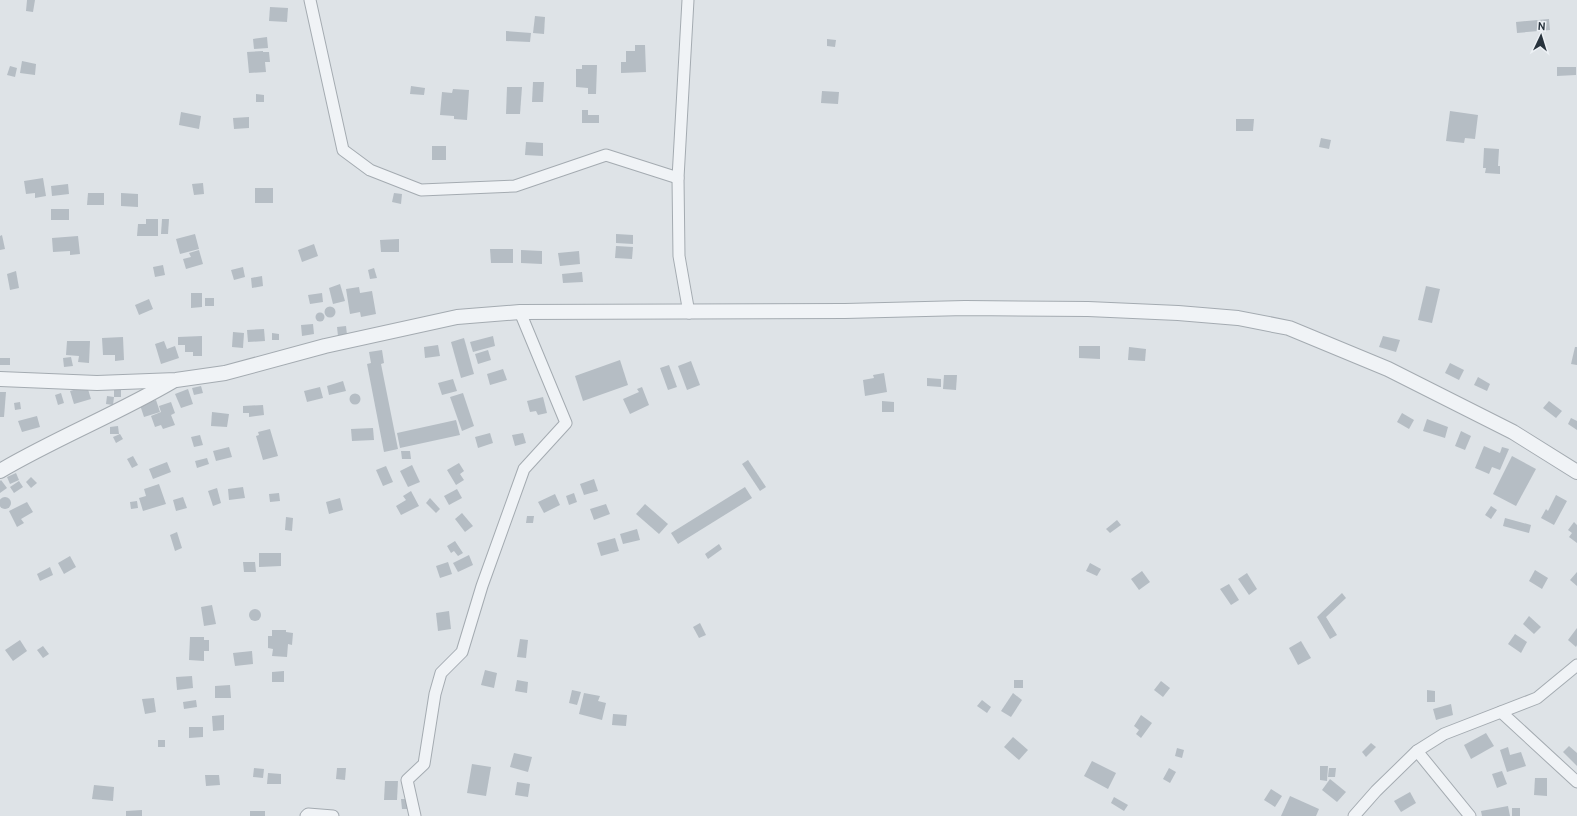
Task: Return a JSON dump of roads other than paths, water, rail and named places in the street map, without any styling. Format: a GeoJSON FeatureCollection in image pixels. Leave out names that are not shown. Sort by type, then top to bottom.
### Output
{"type":"FeatureCollection","features":[{"type":"Feature","properties":{"kind":"street"},"geometry":{"type":"LineString","coordinates":[[310,0],[343,150],[370,170],[421,190],[515,186],[606,155],[678,178]]}},
{"type":"Feature","properties":{"kind":"street"},"geometry":{"type":"LineString","coordinates":[[688,0],[678,178],[679,256],[689,313]]}},
{"type":"Feature","properties":{"kind":"street"},"geometry":{"type":"LineString","coordinates":[[0,379],[97,383],[176,380],[225,373],[325,346],[457,317],[520,312],[689,313],[965,308],[1088,309],[1178,313],[1238,318],[1289,328],[1388,369],[1513,432],[1577,472]]}},
{"type":"Feature","properties":{"kind":"street"},"geometry":{"type":"LineString","coordinates":[[415,816],[407,780],[424,764],[435,694],[441,673],[462,652],[482,586],[524,469],[566,423],[520,312]]}},
{"type":"Feature","properties":{"kind":"street"},"geometry":{"type":"LineString","coordinates":[[0,471],[80,428],[132,405],[176,380]]}},
{"type":"Feature","properties":{"kind":"street"},"geometry":{"type":"LineString","coordinates":[[1354,816],[1376,791],[1417,751],[1444,734],[1537,698],[1577,665]]}},
{"type":"Feature","properties":{"kind":"street"},"geometry":{"type":"LineString","coordinates":[[1501,712],[1577,782]]}},
{"type":"Feature","properties":{"kind":"street"},"geometry":{"type":"LineString","coordinates":[[1417,751],[1470,816]]}},
{"type":"Feature","properties":{"kind":"street"},"geometry":{"type":"LineString","coordinates":[[306,816],[308,814],[333,816]]}}]}
